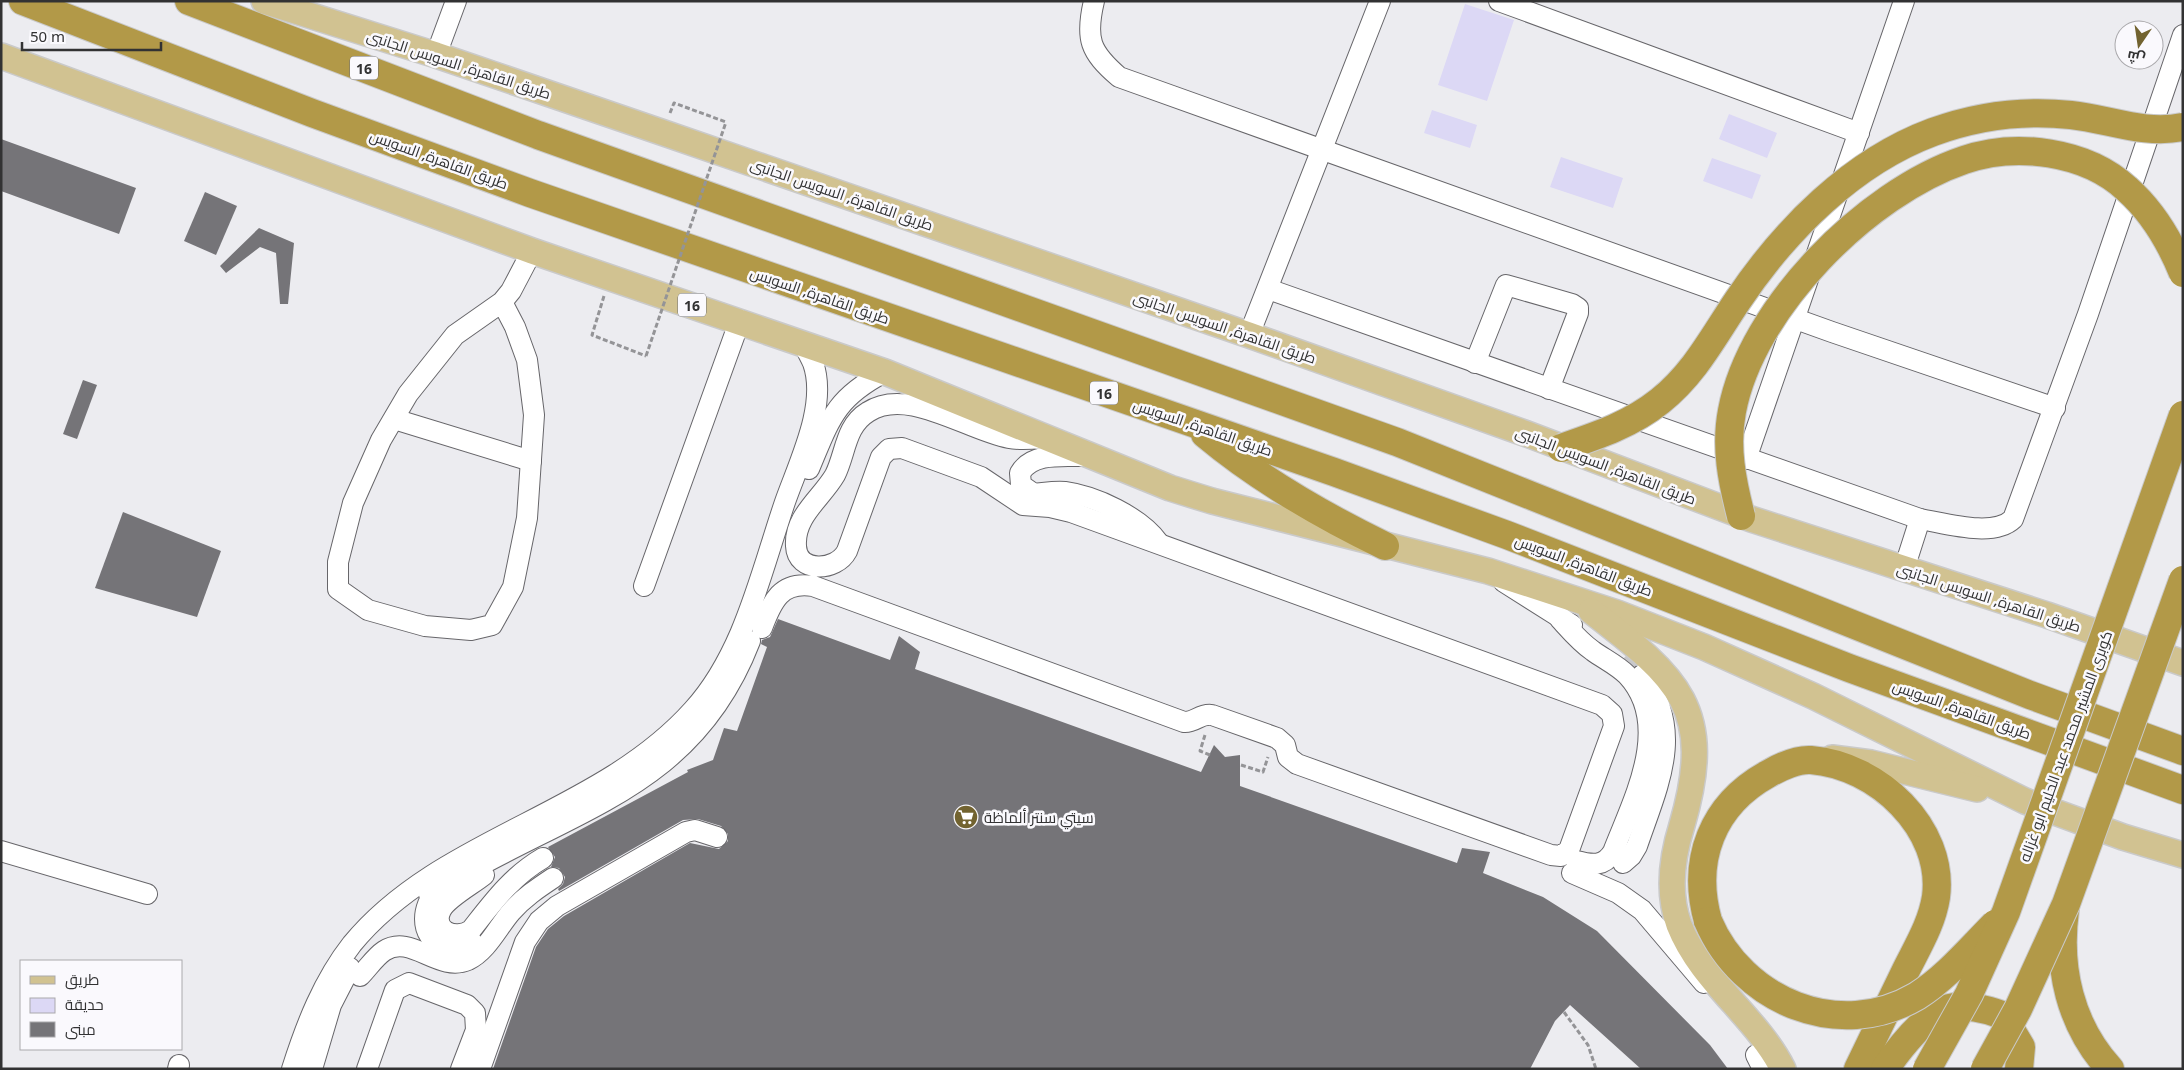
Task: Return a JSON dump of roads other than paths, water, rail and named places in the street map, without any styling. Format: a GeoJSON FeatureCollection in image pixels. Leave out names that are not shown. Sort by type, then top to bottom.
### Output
{"type":"FeatureCollection","features":[{"type":"Feature","properties":{"kind":"highway","name":"طريق القاهرة, السويس"},"geometry":{"type":"LineString","coordinates":[[23,1],[312,112],[521,189],[1188,421],[1498,532],[1849,668],[2183,790]]}},
{"type":"Feature","properties":{"kind":"highway","name":"16"},"geometry":{"type":"LineString","coordinates":[[189,1],[538,135],[1397,442],[2030,695],[2183,751]]}},
{"type":"Feature","properties":{"kind":"highway"},"geometry":{"type":"LineString","coordinates":[[1561,448],[1624,424],[1642,414],[1677,386],[1707,352],[1737,302],[1780,245],[1831,195],[1882,157],[1907,143],[1959,124],[2015,114],[2071,115],[2142,129],[2158,130],[2183,127]]}},
{"type":"Feature","properties":{"kind":"highway"},"geometry":{"type":"LineString","coordinates":[[1740,516],[1731,472],[1729,431],[1737,390],[1758,343],[1791,293],[1825,253],[1854,226],[1906,188],[1963,160],[1983,155],[2023,151],[2065,157],[2107,174],[2131,192],[2167,238],[2183,273]]}},
{"type":"Feature","properties":{"kind":"highway","name":"كوبرى المشير محمد عبد الحليم ابو غزاله"},"geometry":{"type":"LineString","coordinates":[[1927,1069],[1969,994],[2006,912],[2183,415]]}},
{"type":"Feature","properties":{"kind":"highway"},"geometry":{"type":"LineString","coordinates":[[1188,421],[1218,446],[1282,490],[1333,520],[1385,546]]}},
{"type":"Feature","properties":{"kind":"highway"},"geometry":{"type":"LineString","coordinates":[[1984,1069],[2018,1009],[2066,904],[2183,580]]}},
{"type":"Feature","properties":{"kind":"highway"},"geometry":{"type":"LineString","coordinates":[[1858,1069],[1928,926],[1936,895],[1935,863],[1925,833],[1916,819],[1891,794],[1876,784],[1844,769],[1810,760],[1773,771],[1756,780],[1734,799],[1718,820],[1708,844],[1702,870],[1704,905],[1708,921],[1724,953],[1735,967],[1763,989],[1794,1006],[1820,1013],[1847,1015],[1882,1010],[1923,992],[1944,976],[2006,912]]}},
{"type":"Feature","properties":{"kind":"highway"},"geometry":{"type":"LineString","coordinates":[[2066,904],[2062,948],[2068,992],[2083,1033],[2110,1069]]}},
{"type":"Feature","properties":{"kind":"highway"},"geometry":{"type":"LineString","coordinates":[[1885,1069],[1908,1038],[1926,1022],[1949,1008],[1978,1008],[2002,1015],[2021,1047],[2019,1069]]}},
{"type":"Feature","properties":{"kind":"main road","name":"طريق القاهرة, السويس الجانبى"},"geometry":{"type":"LineString","coordinates":[[264,1],[436,54],[1249,335],[1561,448],[1740,516],[2183,662]]}},
{"type":"Feature","properties":{"kind":"main road","name":"16"},"geometry":{"type":"LineString","coordinates":[[1,56],[532,251],[740,320],[885,372],[1153,482],[1212,501],[1385,546]]}},
{"type":"Feature","properties":{"kind":"main road"},"geometry":{"type":"LineString","coordinates":[[1385,546],[1488,571],[1573,597],[1661,629],[1747,666],[1878,727],[2025,800],[2123,838],[2183,855]]}},
{"type":"Feature","properties":{"kind":"main road"},"geometry":{"type":"LineString","coordinates":[[1573,597],[1647,654],[1675,686],[1686,707],[1693,729],[1695,751],[1694,774],[1673,866],[1672,897],[1679,924],[1690,947],[1770,1046],[1783,1069]]}},
{"type":"Feature","properties":{"kind":"main road"},"geometry":{"type":"LineString","coordinates":[[1810,760],[1829,758],[1871,763],[2025,800]]}},
{"type":"Feature","properties":{"kind":"street"},"geometry":{"type":"LineString","coordinates":[[436,54],[456,1]]}},
{"type":"Feature","properties":{"kind":"street"},"geometry":{"type":"LineString","coordinates":[[1094,1],[1090,19],[1090,39],[1100,61],[1119,77],[1322,152],[2055,408]]}},
{"type":"Feature","properties":{"kind":"street"},"geometry":{"type":"LineString","coordinates":[[1249,335],[1380,1]]}},
{"type":"Feature","properties":{"kind":"street"},"geometry":{"type":"LineString","coordinates":[[1499,1],[1859,133]]}},
{"type":"Feature","properties":{"kind":"street"},"geometry":{"type":"LineString","coordinates":[[1746,459],[1904,1]]}},
{"type":"Feature","properties":{"kind":"street"},"geometry":{"type":"LineString","coordinates":[[1268,289],[1920,519],[1984,529],[2006,525],[2013,519],[2055,408],[2183,35]]}},
{"type":"Feature","properties":{"kind":"street"},"geometry":{"type":"LineString","coordinates":[[502,302],[514,327],[526,360],[534,415],[527,518],[514,587],[492,625],[471,630],[425,626],[368,610],[338,589],[338,562],[354,503],[381,440],[408,394],[455,335],[502,302],[511,291],[532,251]]}},
{"type":"Feature","properties":{"kind":"street"},"geometry":{"type":"LineString","coordinates":[[1475,362],[1504,287],[1507,284],[1572,304],[1578,308],[1578,313],[1549,389]]}},
{"type":"Feature","properties":{"kind":"street"},"geometry":{"type":"LineString","coordinates":[[644,586],[740,320]]}},
{"type":"Feature","properties":{"kind":"street"},"geometry":{"type":"LineString","coordinates":[[292,1069],[301,1040],[322,990],[352,945],[383,912],[411,891],[466,856],[613,777],[678,727],[711,688],[725,666],[745,619],[814,415],[816,377],[813,364],[802,342]]}},
{"type":"Feature","properties":{"kind":"street"},"geometry":{"type":"LineString","coordinates":[[728,690],[752,634],[801,490],[831,419],[839,407],[860,385],[885,372]]}},
{"type":"Feature","properties":{"kind":"street"},"geometry":{"type":"LineString","coordinates":[[312,1069],[319,1042],[340,986],[364,950],[394,921],[435,890],[514,847],[611,798],[648,775],[700,727],[748,664],[772,604],[782,592],[800,585],[813,586],[1184,722],[1193,721],[1206,714],[1274,737],[1282,740],[1288,757],[1297,764],[1556,856],[1566,853],[1571,845],[1612,732],[1614,720],[1608,709],[1602,706],[1061,509],[1023,505],[981,477],[902,448],[890,449],[881,457],[846,551],[840,560],[830,566],[817,567],[805,562],[797,554],[796,540],[804,515],[834,475],[851,430],[867,412],[889,403],[913,405],[1009,438],[1022,440],[1047,437]]}},
{"type":"Feature","properties":{"kind":"street"},"geometry":{"type":"LineString","coordinates":[[394,419],[531,461]]}},
{"type":"Feature","properties":{"kind":"street"},"geometry":{"type":"LineString","coordinates":[[1088,456],[1042,458],[1032,461],[1020,474],[1021,485],[1034,494],[1058,492],[1074,494],[1120,511],[1142,524],[1159,544]]}},
{"type":"Feature","properties":{"kind":"street"},"geometry":{"type":"LineString","coordinates":[[1904,569],[1920,519]]}},
{"type":"Feature","properties":{"kind":"street"},"geometry":{"type":"LineString","coordinates":[[1488,571],[1560,619],[1624,658]]}},
{"type":"Feature","properties":{"kind":"street"},"geometry":{"type":"LineString","coordinates":[[1560,619],[1581,642],[1627,674],[1640,694],[1647,716],[1648,740],[1644,768],[1613,852],[1610,858],[1598,865],[1574,867],[1618,893],[1642,910],[1663,932],[1695,974],[1710,989],[1742,1012]]}},
{"type":"Feature","properties":{"kind":"street"},"geometry":{"type":"LineString","coordinates":[[1623,863],[1631,856],[1636,846],[1660,776],[1666,744],[1666,729],[1658,701],[1642,676]]}},
{"type":"Feature","properties":{"kind":"street"},"geometry":{"type":"LineString","coordinates":[[480,1069],[521,953],[539,921],[562,903],[686,832],[695,830],[717,837]]}},
{"type":"Feature","properties":{"kind":"street"},"geometry":{"type":"LineString","coordinates":[[514,847],[491,869],[445,904],[440,911],[439,919],[442,927],[448,933],[456,936],[464,935],[471,930],[517,875],[550,873]]}},
{"type":"Feature","properties":{"kind":"street"},"geometry":{"type":"LineString","coordinates":[[1,851],[147,894]]}},
{"type":"Feature","properties":{"kind":"street"},"geometry":{"type":"LineString","coordinates":[[435,890],[426,910],[426,930],[438,944],[456,949],[473,943],[506,901],[533,878],[550,873]]}},
{"type":"Feature","properties":{"kind":"street"},"geometry":{"type":"LineString","coordinates":[[319,1042],[357,980],[378,956],[393,946],[401,946],[450,963],[468,960],[484,948],[522,900],[550,873]]}},
{"type":"Feature","properties":{"kind":"street"},"geometry":{"type":"LineString","coordinates":[[367,1069],[394,990],[409,983],[467,1005],[475,1013],[476,1030],[462,1069]]}},
{"type":"Feature","properties":{"kind":"tunnel"},"geometry":{"type":"LineString","coordinates":[[1624,658],[1642,675]]}},
{"type":"Feature","properties":{"kind":"place","name":"سيتي سنتر ألماظة"},"geometry":{"type":"Point","coordinates":[966,817]}}]}
